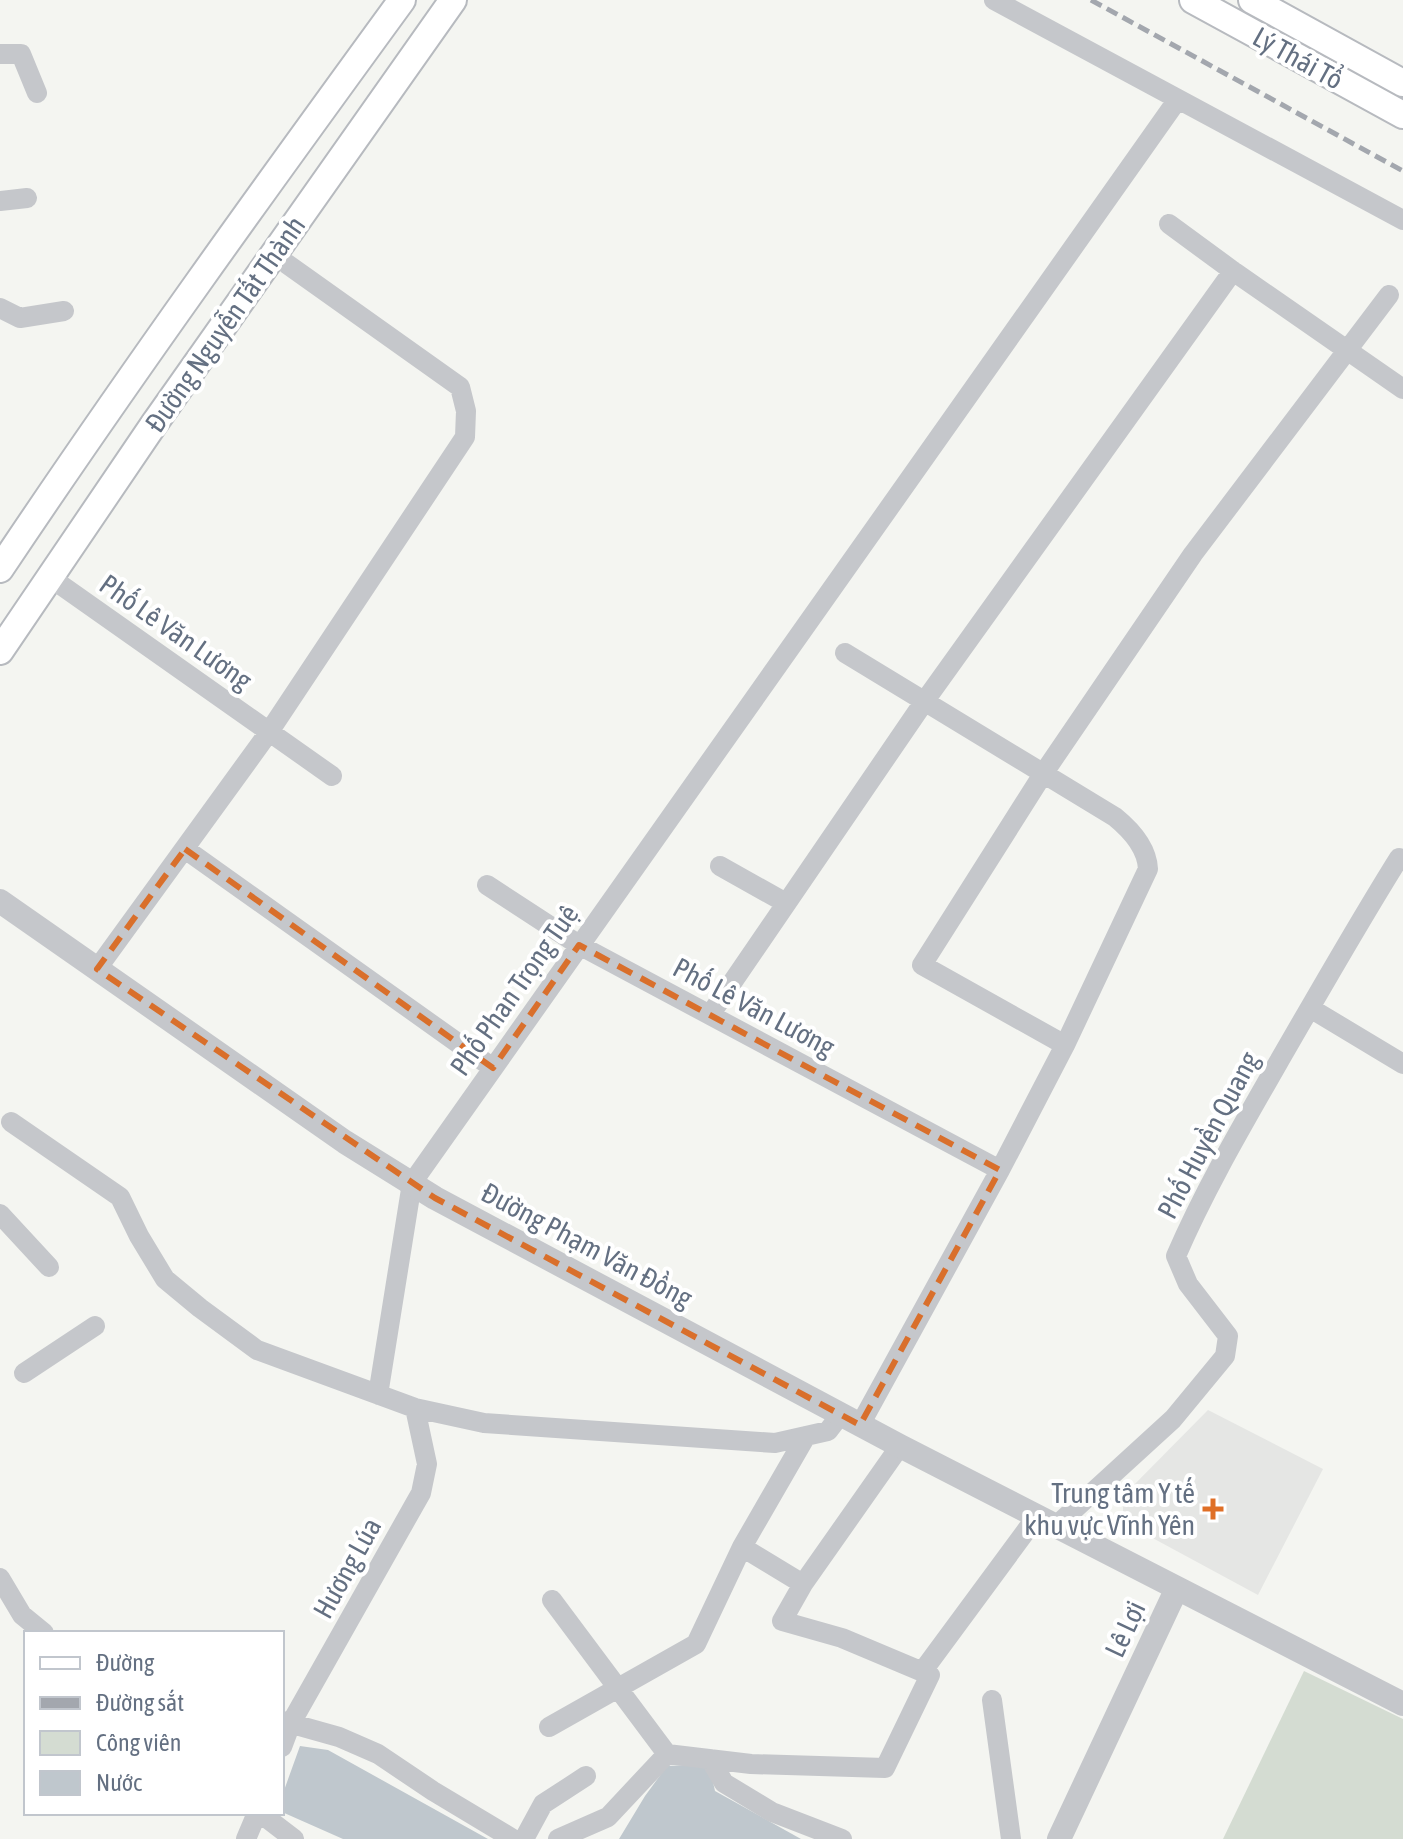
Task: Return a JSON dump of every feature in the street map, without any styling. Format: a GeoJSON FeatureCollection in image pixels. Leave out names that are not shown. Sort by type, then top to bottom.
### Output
{"type":"FeatureCollection","features":[{"type":"Feature","properties":{"kind":"main road"},"geometry":{"type":"LineString","coordinates":[[117,398],[153,320],[384,0]]}},
{"type":"Feature","properties":{"kind":"main road","name":"Đường Nguyễn Tất Thành"},"geometry":{"type":"LineString","coordinates":[[0,569],[247,213],[402,0]]}},
{"type":"Feature","properties":{"kind":"main road","name":"Đường Nguyễn Tất Thành"},"geometry":{"type":"LineString","coordinates":[[0,651],[154,424],[453,0]]}},
{"type":"Feature","properties":{"kind":"main road"},"geometry":{"type":"LineString","coordinates":[[154,424],[213,369],[472,0]]}},
{"type":"Feature","properties":{"kind":"main road","name":"Lý Thái Tổ"},"geometry":{"type":"LineString","coordinates":[[1193,0],[1403,115]]}},
{"type":"Feature","properties":{"kind":"main road","name":"Lý Thái Tổ"},"geometry":{"type":"LineString","coordinates":[[1252,0],[1403,83]]}},
{"type":"Feature","properties":{"kind":"street"},"geometry":{"type":"LineString","coordinates":[[994,0],[1403,220]]}},
{"type":"Feature","properties":{"kind":"street"},"geometry":{"type":"LineString","coordinates":[[0,54],[21,54],[37,93]]}},
{"type":"Feature","properties":{"kind":"street","name":"Phố Phan Trọng Tuệ"},"geometry":{"type":"LineString","coordinates":[[412,1183],[1178,99]]}},
{"type":"Feature","properties":{"kind":"street"},"geometry":{"type":"LineString","coordinates":[[0,201],[27,198]]}},
{"type":"Feature","properties":{"kind":"street"},"geometry":{"type":"LineString","coordinates":[[1169,224],[1403,389]]}},
{"type":"Feature","properties":{"kind":"street"},"geometry":{"type":"LineString","coordinates":[[97,969],[269,732],[465,437],[466,411],[460,387],[287,264]]}},
{"type":"Feature","properties":{"kind":"street"},"geometry":{"type":"LineString","coordinates":[[710,1015],[924,702],[1233,271]]}},
{"type":"Feature","properties":{"kind":"street"},"geometry":{"type":"LineString","coordinates":[[1065,1045],[922,965],[1043,774],[1193,554],[1389,295]]}},
{"type":"Feature","properties":{"kind":"street"},"geometry":{"type":"LineString","coordinates":[[0,308],[20,318],[64,311]]}},
{"type":"Feature","properties":{"kind":"street","name":"Phố Lê Văn Lương"},"geometry":{"type":"LineString","coordinates":[[51,578],[332,776]]}},
{"type":"Feature","properties":{"kind":"street"},"geometry":{"type":"LineString","coordinates":[[11,1122],[120,1197],[165,1279],[200,1308],[257,1350],[378,1395],[415,1408],[484,1423],[775,1443],[828,1431],[850,1419],[1000,1170],[1065,1045],[1148,869],[1148,862],[1131,830],[1115,817],[845,653]]}},
{"type":"Feature","properties":{"kind":"street"},"geometry":{"type":"LineString","coordinates":[[185,849],[493,1068]]}},
{"type":"Feature","properties":{"kind":"street","name":"Phố Huyền Quang"},"geometry":{"type":"LineString","coordinates":[[1046,1521],[1173,1419],[1225,1356],[1228,1336],[1188,1284],[1176,1256],[1191,1221],[1310,1008],[1401,860]]}},
{"type":"Feature","properties":{"kind":"street"},"geometry":{"type":"LineString","coordinates":[[720,866],[786,903]]}},
{"type":"Feature","properties":{"kind":"street","name":"Phố Lê Văn Lương"},"geometry":{"type":"LineString","coordinates":[[487,885],[579,945],[1000,1170]]}},
{"type":"Feature","properties":{"kind":"street","name":"Đường Phạm Văn Đồng"},"geometry":{"type":"LineString","coordinates":[[0,901],[345,1142],[435,1198],[900,1446],[1177,1588]]}},
{"type":"Feature","properties":{"kind":"street"},"geometry":{"type":"LineString","coordinates":[[1310,1008],[1403,1064]]}},
{"type":"Feature","properties":{"kind":"street"},"geometry":{"type":"LineString","coordinates":[[378,1395],[412,1183]]}},
{"type":"Feature","properties":{"kind":"street"},"geometry":{"type":"LineString","coordinates":[[0,1214],[49,1267]]}},
{"type":"Feature","properties":{"kind":"street"},"geometry":{"type":"LineString","coordinates":[[24,1373],[95,1326]]}},
{"type":"Feature","properties":{"kind":"street","name":"Hương Lúa"},"geometry":{"type":"LineString","coordinates":[[287,1722],[421,1493],[427,1464],[415,1408]]}},
{"type":"Feature","properties":{"kind":"street"},"geometry":{"type":"LineString","coordinates":[[549,1727],[696,1644],[742,1547],[806,1436]]}},
{"type":"Feature","properties":{"kind":"street"},"geometry":{"type":"LineString","coordinates":[[552,1600],[667,1754],[751,1764],[885,1768],[930,1675],[842,1638],[782,1621],[803,1584],[900,1446]]}},
{"type":"Feature","properties":{"kind":"street"},"geometry":{"type":"LineString","coordinates":[[922,1672],[1046,1521]]}},
{"type":"Feature","properties":{"kind":"street"},"geometry":{"type":"LineString","coordinates":[[742,1547],[803,1584]]}},
{"type":"Feature","properties":{"kind":"street"},"geometry":{"type":"LineString","coordinates":[[0,1578],[22,1615],[42,1631]]}},
{"type":"Feature","properties":{"kind":"street","name":"Lê Lợi"},"geometry":{"type":"LineString","coordinates":[[1059,1839],[1177,1588],[1403,1704]]}},
{"type":"Feature","properties":{"kind":"street"},"geometry":{"type":"LineString","coordinates":[[992,1700],[1011,1839]]}},
{"type":"Feature","properties":{"kind":"street"},"geometry":{"type":"LineString","coordinates":[[287,1722],[339,1737],[378,1754],[513,1839]]}},
{"type":"Feature","properties":{"kind":"street"},"geometry":{"type":"LineString","coordinates":[[558,1839],[608,1817],[667,1754]]}},
{"type":"Feature","properties":{"kind":"street"},"geometry":{"type":"LineString","coordinates":[[710,1759],[724,1783],[772,1812],[842,1839]]}},
{"type":"Feature","properties":{"kind":"street"},"geometry":{"type":"LineString","coordinates":[[524,1839],[543,1804],[586,1776]]}},
{"type":"Feature","properties":{"kind":"street"},"geometry":{"type":"LineString","coordinates":[[246,1839],[257,1815]]}},
{"type":"Feature","properties":{"kind":"street"},"geometry":{"type":"LineString","coordinates":[[261,1815],[294,1839]]}},
{"type":"Feature","properties":{"kind":"highlighted area"},"geometry":{"type":"Polygon","coordinates":[[[185,849],[493,1068],[579,945],[1000,1170],[860,1425],[435,1198],[97,969],[185,849]]]}},
{"type":"Feature","properties":{"kind":"shaded area","name":"Trung tâm Y tế khu vực Vĩnh Yên"},"geometry":{"type":"Polygon","coordinates":[[[1208,1410],[1323,1469],[1258,1595],[1123,1522],[1123,1496],[1208,1410]]]}},
{"type":"Feature","properties":{"kind":"green space"},"geometry":{"type":"Polygon","coordinates":[[[1304,1671],[1403,1719],[1403,1839],[1223,1839],[1304,1671]]]}},
{"type":"Feature","properties":{"kind":"water"},"geometry":{"type":"Polygon","coordinates":[[[300,1746],[328,1750],[488,1839],[343,1839],[284,1813],[284,1790],[300,1746]]]}},
{"type":"Feature","properties":{"kind":"water"},"geometry":{"type":"Polygon","coordinates":[[[709,1764],[715,1791],[801,1839],[619,1839],[667,1766],[709,1764]]]}},
{"type":"Feature","properties":{"kind":"railway"},"geometry":{"type":"LineString","coordinates":[[1091,0],[1403,171]]}},
{"type":"Feature","properties":{"kind":"place","name":"Trung tâm Y tế khu vực Vĩnh Yên"},"geometry":{"type":"Point","coordinates":[1213,1509]}}]}
